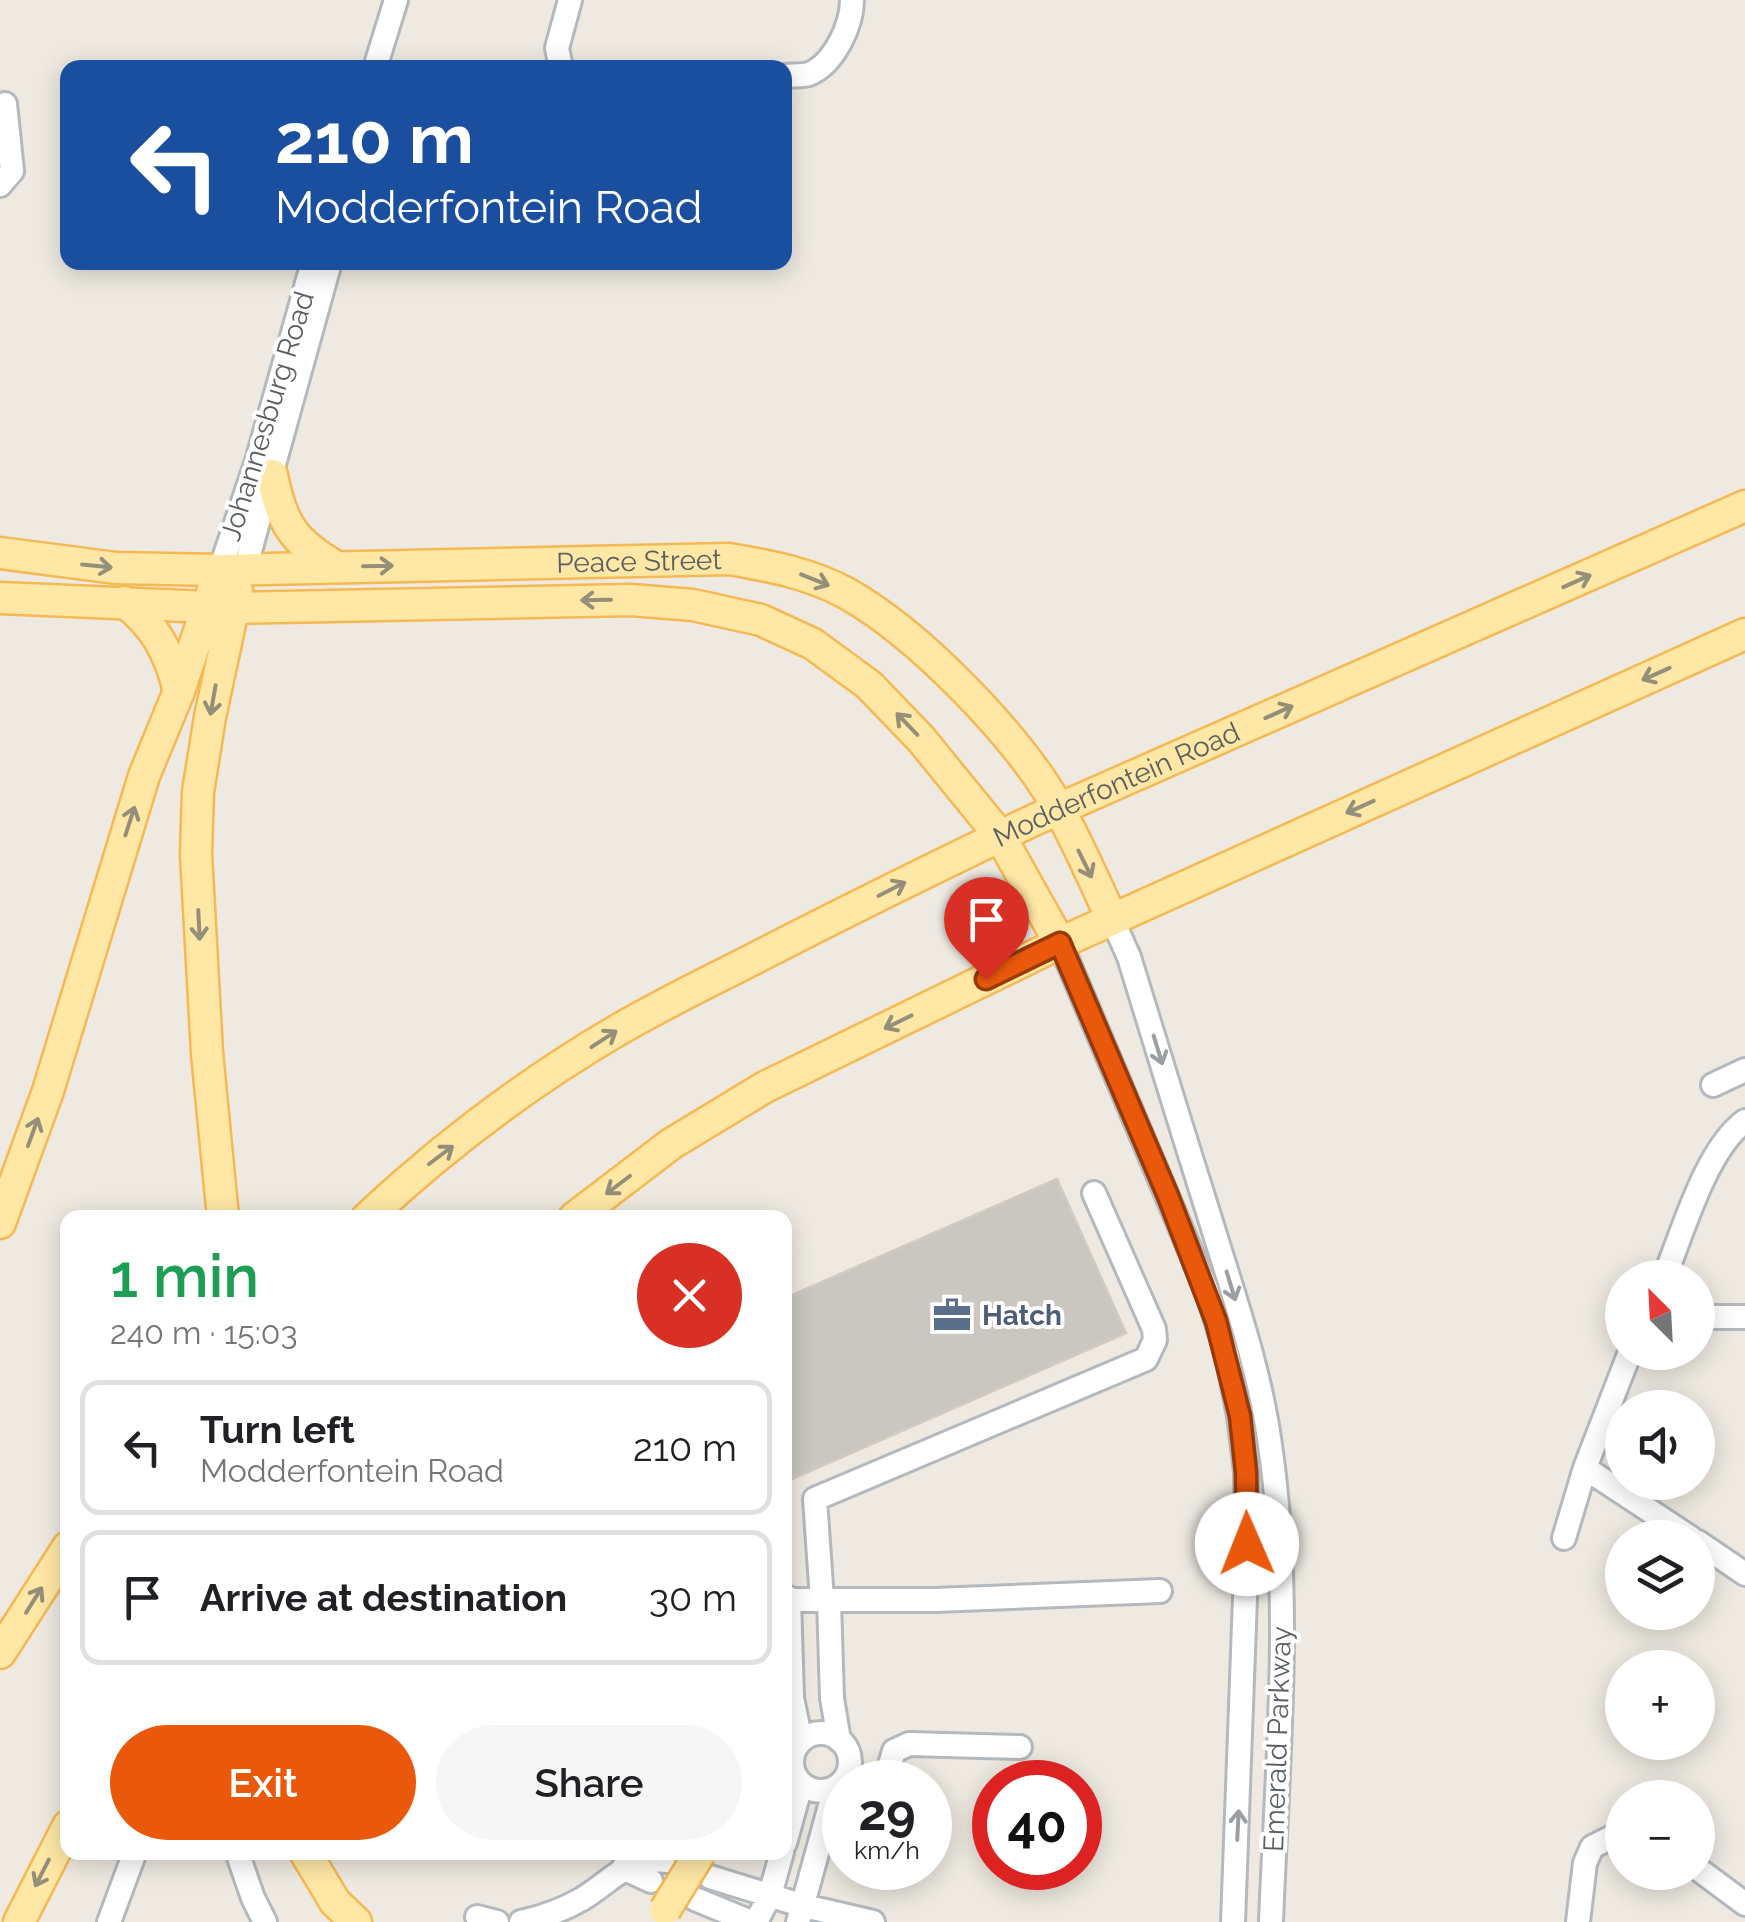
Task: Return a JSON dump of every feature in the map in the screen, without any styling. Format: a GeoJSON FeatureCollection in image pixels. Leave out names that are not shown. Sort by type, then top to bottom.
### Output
{"type":"FeatureCollection","features":[{"type":"Feature","properties":{"kind":"main road"},"geometry":{"type":"LineString","coordinates":[[272,475],[276,500],[294,535],[306,548],[337,567]]}},
{"type":"Feature","properties":{"kind":"main road","name":"Modderfontein Road"},"geometry":{"type":"LineString","coordinates":[[376,1210],[409,1179],[523,1094],[616,1031],[1058,809],[1745,506]]}},
{"type":"Feature","properties":{"kind":"main road","name":"Peace Street"},"geometry":{"type":"LineString","coordinates":[[0,553],[116,568],[729,559],[789,569],[844,592],[892,623],[962,687],[1034,772],[1058,809],[1112,919]]}},
{"type":"Feature","properties":{"kind":"main road"},"geometry":{"type":"LineString","coordinates":[[0,1223],[48,1091],[144,776],[233,569]]}},
{"type":"Feature","properties":{"kind":"main road"},"geometry":{"type":"LineString","coordinates":[[0,598],[219,606]]}},
{"type":"Feature","properties":{"kind":"main road","name":"Peace Street"},"geometry":{"type":"LineString","coordinates":[[219,606],[426,606],[631,600],[693,605],[761,620],[813,644],[870,685],[921,738],[1000,836],[1060,943]]}},
{"type":"Feature","properties":{"kind":"main road"},"geometry":{"type":"LineString","coordinates":[[124,602],[153,626],[179,691]]}},
{"type":"Feature","properties":{"kind":"main road"},"geometry":{"type":"LineString","coordinates":[[219,606],[198,792],[196,854],[207,1052],[222,1210]]}},
{"type":"Feature","properties":{"kind":"main road"},"geometry":{"type":"LineString","coordinates":[[584,1210],[671,1144],[766,1087],[1060,943],[1745,634]]}},
{"type":"Feature","properties":{"kind":"main road"},"geometry":{"type":"LineString","coordinates":[[0,1653],[60,1559]]}},
{"type":"Feature","properties":{"kind":"main road"},"geometry":{"type":"LineString","coordinates":[[19,1922],[60,1842]]}},
{"type":"Feature","properties":{"kind":"main road"},"geometry":{"type":"LineString","coordinates":[[310,1860],[335,1902],[356,1922]]}},
{"type":"Feature","properties":{"kind":"main road"},"geometry":{"type":"LineString","coordinates":[[659,1916],[703,1861]]}},
{"type":"Feature","properties":{"kind":"street"},"geometry":{"type":"LineString","coordinates":[[377,60],[396,0]]}},
{"type":"Feature","properties":{"kind":"street"},"geometry":{"type":"LineString","coordinates":[[559,60],[557,48],[570,0]]}},
{"type":"Feature","properties":{"kind":"street"},"geometry":{"type":"LineString","coordinates":[[792,75],[808,74],[823,64],[846,32],[852,0]]}},
{"type":"Feature","properties":{"kind":"street"},"geometry":{"type":"LineString","coordinates":[[0,185],[12,170],[6,104]]}},
{"type":"Feature","properties":{"kind":"street","name":"Johannesburg Road"},"geometry":{"type":"LineString","coordinates":[[233,569],[256,462],[311,270]]}},
{"type":"Feature","properties":{"kind":"street","name":"Johannesburg Road"},"geometry":{"type":"LineString","coordinates":[[233,569],[272,475],[328,270]]}},
{"type":"Feature","properties":{"kind":"street","name":"Emerald Parkway"},"geometry":{"type":"LineString","coordinates":[[1112,919],[1129,957],[1236,1303],[1270,1444],[1280,1568],[1271,1922]]}},
{"type":"Feature","properties":{"kind":"street","name":"Emerald Parkway"},"geometry":{"type":"LineString","coordinates":[[1060,943],[1206,1288],[1227,1355],[1240,1416],[1247,1544],[1233,1922]]}},
{"type":"Feature","properties":{"kind":"street"},"geometry":{"type":"LineString","coordinates":[[1714,1085],[1745,1070]]}},
{"type":"Feature","properties":{"kind":"street"},"geometry":{"type":"LineString","coordinates":[[1671,1260],[1714,1156],[1730,1132],[1745,1121]]}},
{"type":"Feature","properties":{"kind":"street"},"geometry":{"type":"LineString","coordinates":[[843,1760],[822,1600],[815,1498],[1146,1359],[1155,1340],[1154,1329],[1094,1193]]}},
{"type":"Feature","properties":{"kind":"street"},"geometry":{"type":"LineString","coordinates":[[1715,1317],[1745,1317]]}},
{"type":"Feature","properties":{"kind":"street"},"geometry":{"type":"LineString","coordinates":[[1564,1538],[1585,1468],[1623,1370]]}},
{"type":"Feature","properties":{"kind":"street"},"geometry":{"type":"LineString","coordinates":[[1585,1468],[1663,1520]]}},
{"type":"Feature","properties":{"kind":"street"},"geometry":{"type":"LineString","coordinates":[[1715,1551],[1742,1566]]}},
{"type":"Feature","properties":{"kind":"street"},"geometry":{"type":"LineString","coordinates":[[792,1599],[1160,1591]]}},
{"type":"Feature","properties":{"kind":"street"},"geometry":{"type":"LineString","coordinates":[[792,1698],[795,1777],[802,1785],[822,1791]]}},
{"type":"Feature","properties":{"kind":"street"},"geometry":{"type":"LineString","coordinates":[[796,1750],[816,1734],[869,1760]]}},
{"type":"Feature","properties":{"kind":"street"},"geometry":{"type":"LineString","coordinates":[[792,1738],[796,1750]]}},
{"type":"Feature","properties":{"kind":"street"},"geometry":{"type":"LineString","coordinates":[[893,1760],[901,1746],[909,1744],[954,1753],[1020,1747]]}},
{"type":"Feature","properties":{"kind":"street"},"geometry":{"type":"LineString","coordinates":[[993,1760],[994,1747]]}},
{"type":"Feature","properties":{"kind":"street"},"geometry":{"type":"LineString","coordinates":[[792,1819],[802,1785]]}},
{"type":"Feature","properties":{"kind":"street"},"geometry":{"type":"LineString","coordinates":[[801,1914],[822,1836]]}},
{"type":"Feature","properties":{"kind":"street"},"geometry":{"type":"LineString","coordinates":[[1578,1922],[1585,1863],[1592,1848],[1605,1841]]}},
{"type":"Feature","properties":{"kind":"street"},"geometry":{"type":"LineString","coordinates":[[109,1922],[131,1860]]}},
{"type":"Feature","properties":{"kind":"street"},"geometry":{"type":"LineString","coordinates":[[240,1860],[265,1922]]}},
{"type":"Feature","properties":{"kind":"street"},"geometry":{"type":"LineString","coordinates":[[521,1922],[580,1900],[623,1868],[650,1860],[669,1861]]}},
{"type":"Feature","properties":{"kind":"street"},"geometry":{"type":"LineString","coordinates":[[696,1898],[754,1922],[770,1896],[780,1860]]}},
{"type":"Feature","properties":{"kind":"street"},"geometry":{"type":"LineString","coordinates":[[703,1861],[801,1914],[873,1922]]}},
{"type":"Feature","properties":{"kind":"street"},"geometry":{"type":"LineString","coordinates":[[623,1868],[651,1882]]}},
{"type":"Feature","properties":{"kind":"street"},"geometry":{"type":"LineString","coordinates":[[1715,1882],[1745,1904]]}},
{"type":"Feature","properties":{"kind":"building","name":"Hatch"},"geometry":{"type":"Polygon","coordinates":[[[1057,1179],[1126,1333],[792,1479],[792,1295],[1057,1179]]]}},
{"type":"Feature","properties":{"kind":"place","name":"Hatch"},"geometry":{"type":"Point","coordinates":[952,1315]}},
{"type":"Feature","properties":{"kind":"route"},"geometry":{"type":"LineString","coordinates":[[986,979],[1060,943],[1206,1288],[1227,1355],[1240,1416],[1246,1472],[1247,1544]]}}]}
